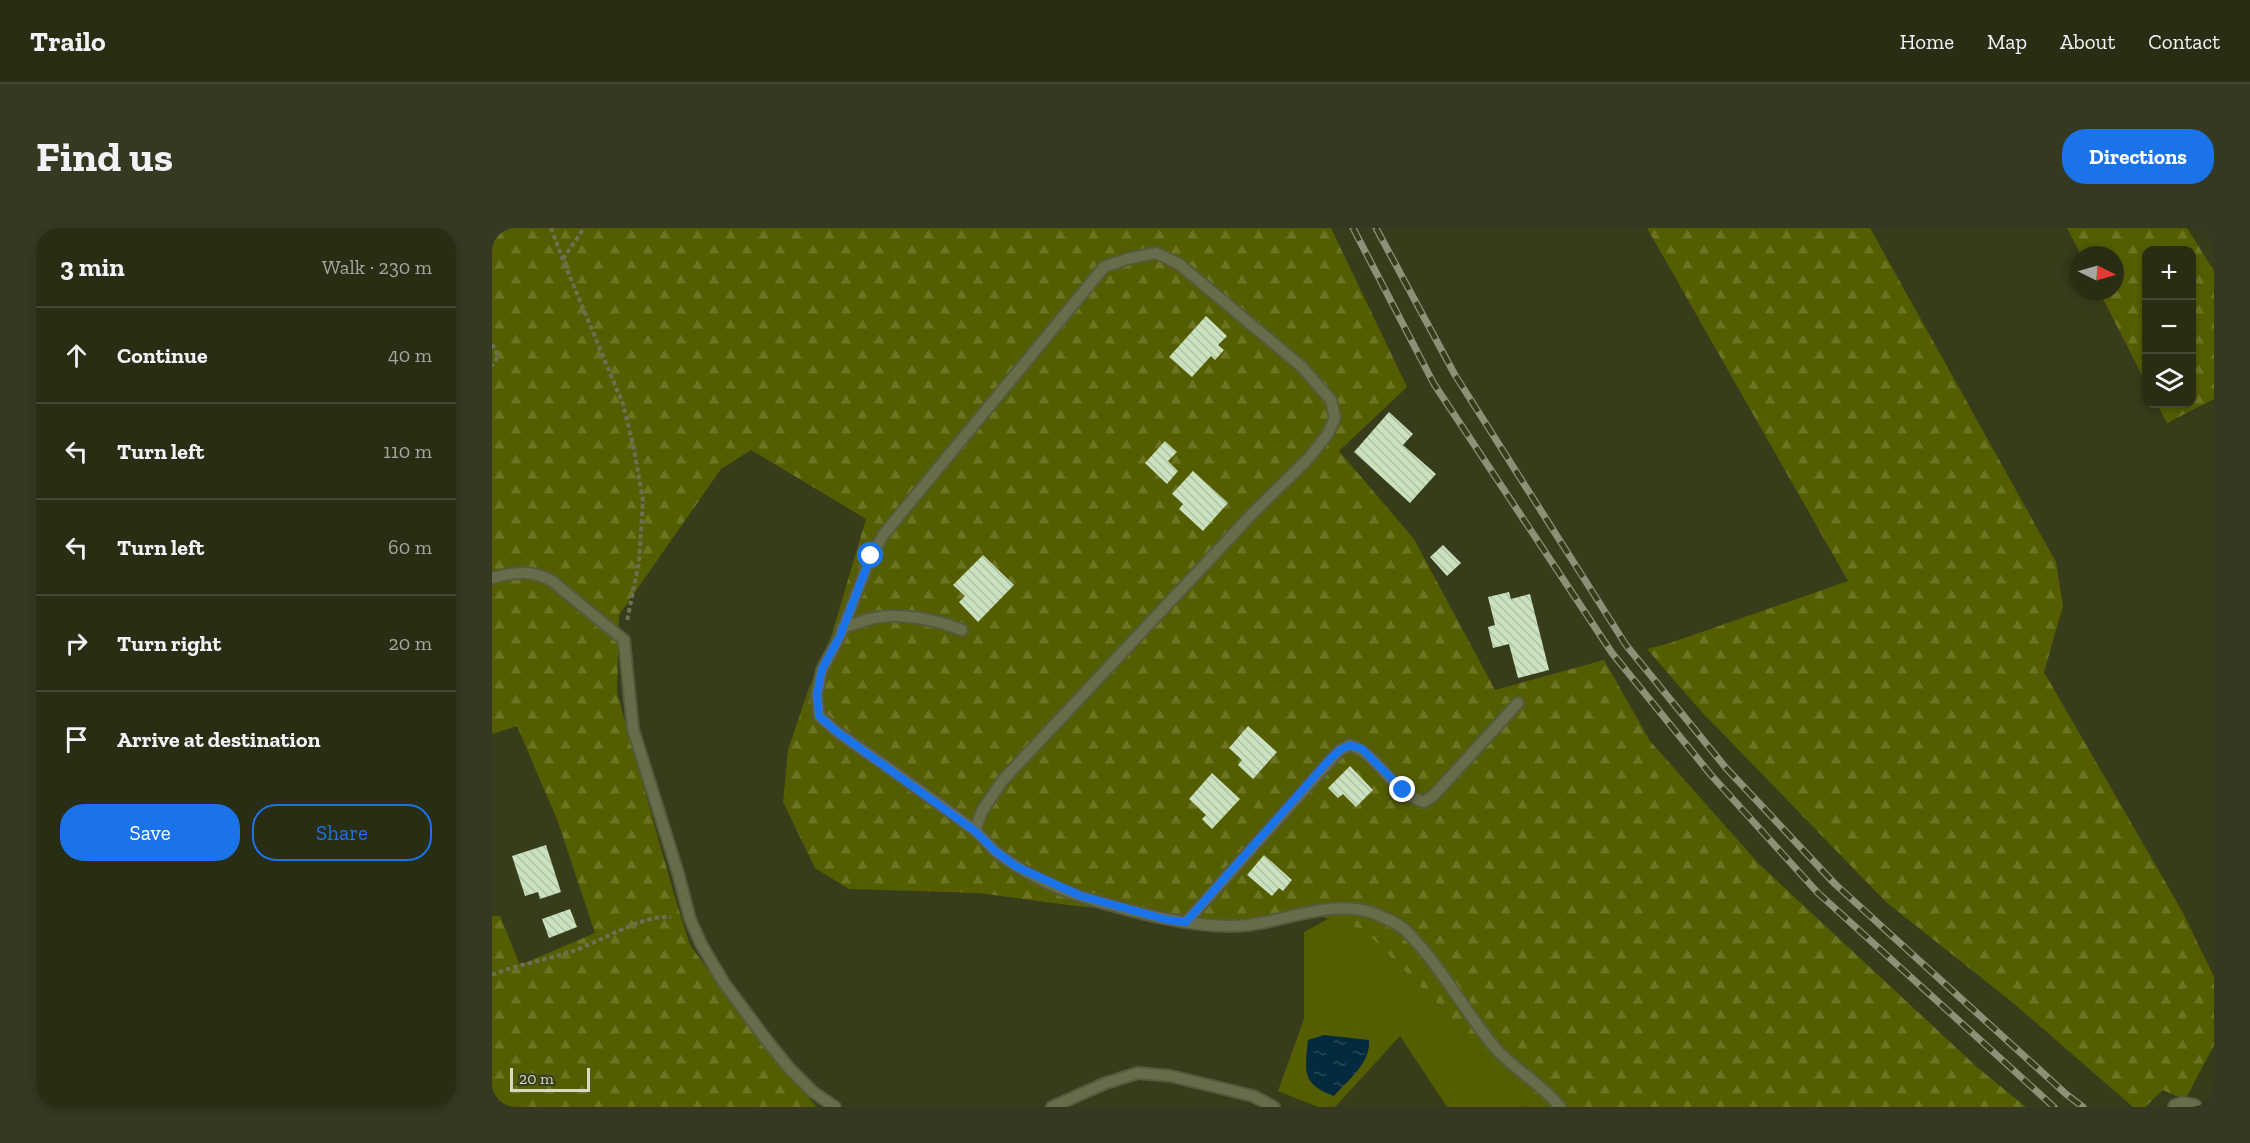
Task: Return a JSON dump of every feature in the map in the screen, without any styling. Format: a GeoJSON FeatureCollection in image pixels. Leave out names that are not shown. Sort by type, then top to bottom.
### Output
{"type":"FeatureCollection","features":[{"type":"Feature","properties":{"kind":"street"},"geometry":{"type":"LineString","coordinates":[[2176,1107],[2182,1105],[2194,1107]]}},
{"type":"Feature","properties":{"kind":"lane"},"geometry":{"type":"LineString","coordinates":[[975,831],[982,811],[1003,780],[1253,513],[1309,458],[1328,435],[1335,418],[1331,400],[1300,366],[1179,264],[1156,253],[1104,267],[884,534],[871,556],[842,628],[822,669],[817,694],[819,716],[836,731],[975,831],[995,851],[1017,867],[1081,896],[1168,920],[1186,922],[1247,925],[1291,915],[1342,908],[1373,913],[1403,928],[1429,957],[1478,1027],[1498,1051],[1551,1095],[1560,1107]]}},
{"type":"Feature","properties":{"kind":"lane"},"geometry":{"type":"LineString","coordinates":[[492,578],[513,572],[540,574],[552,581],[624,640],[633,729],[690,918],[700,944],[724,983],[789,1068],[813,1092],[835,1107]]}},
{"type":"Feature","properties":{"kind":"lane"},"geometry":{"type":"LineString","coordinates":[[842,628],[875,617],[908,617],[940,621],[962,630]]}},
{"type":"Feature","properties":{"kind":"lane"},"geometry":{"type":"LineString","coordinates":[[1186,922],[1340,750],[1350,745],[1362,749],[1403,790],[1416,800],[1424,801],[1434,795],[1518,703]]}},
{"type":"Feature","properties":{"kind":"lane"},"geometry":{"type":"LineString","coordinates":[[1052,1107],[1106,1083],[1138,1073],[1171,1076],[1253,1096],[1274,1107]]}},
{"type":"Feature","properties":{"kind":"path"},"geometry":{"type":"LineString","coordinates":[[551,228],[623,404],[634,449],[643,501],[639,562],[624,640]]}},
{"type":"Feature","properties":{"kind":"path"},"geometry":{"type":"LineString","coordinates":[[563,260],[584,228]]}},
{"type":"Feature","properties":{"kind":"path"},"geometry":{"type":"LineString","coordinates":[[492,344],[498,356],[492,366]]}},
{"type":"Feature","properties":{"kind":"path"},"geometry":{"type":"LineString","coordinates":[[492,975],[575,950],[638,924],[663,917],[690,918]]}},
{"type":"Feature","properties":{"kind":"green space"},"geometry":{"type":"Polygon","coordinates":[[[492,228],[1331,228],[1407,387],[1339,451],[1414,539],[1495,690],[1604,660],[1650,741],[1759,864],[1978,1068],[2026,1107],[1528,1107],[1445,1011],[1364,930],[1300,910],[1243,922],[1068,905],[979,893],[849,889],[815,868],[783,802],[788,750],[809,688],[829,644],[866,519],[751,450],[721,469],[619,615],[617,693],[690,945],[776,1062],[817,1107],[492,1107],[492,916],[500,916],[520,965],[595,933],[558,822],[517,726],[492,734],[492,228]]]}},
{"type":"Feature","properties":{"kind":"green space"},"geometry":{"type":"Polygon","coordinates":[[[1647,228],[1870,228],[2056,562],[2063,606],[2044,672],[2182,911],[2214,977],[2214,1045],[2185,1100],[2163,1090],[2145,1107],[2133,1107],[2012,1002],[1886,902],[1699,709],[1647,649],[1848,581],[1647,228]]]}},
{"type":"Feature","properties":{"kind":"green space"},"geometry":{"type":"Polygon","coordinates":[[[2067,228],[2187,228],[2214,271],[2214,399],[2167,423],[2159,408],[2196,408],[2196,246],[2142,246],[2142,375],[2104,300],[2124,300],[2124,246],[2076,246],[2067,228]]]}},
{"type":"Feature","properties":{"kind":"green space"},"geometry":{"type":"Polygon","coordinates":[[[1328,919],[1365,930],[1445,1011],[1528,1107],[1447,1107],[1400,1036],[1335,1107],[1318,1107],[1278,1091],[1304,1019],[1304,932],[1328,919]]]}},
{"type":"Feature","properties":{"kind":"water"},"geometry":{"type":"Polygon","coordinates":[[[1324,1035],[1369,1040],[1369,1048],[1362,1064],[1334,1096],[1316,1087],[1310,1081],[1306,1068],[1308,1040],[1324,1035]]]}},
{"type":"Feature","properties":{"kind":"building"},"geometry":{"type":"Polygon","coordinates":[[[1206,316],[1227,336],[1218,345],[1224,350],[1215,360],[1211,356],[1192,377],[1169,357],[1206,316]]]}},
{"type":"Feature","properties":{"kind":"building"},"geometry":{"type":"Polygon","coordinates":[[[1389,412],[1413,434],[1403,445],[1436,474],[1410,503],[1354,452],[1389,412]]]}},
{"type":"Feature","properties":{"kind":"building"},"geometry":{"type":"Polygon","coordinates":[[[1165,441],[1177,452],[1168,461],[1178,471],[1167,484],[1145,463],[1165,441]]]}},
{"type":"Feature","properties":{"kind":"building"},"geometry":{"type":"Polygon","coordinates":[[[1193,471],[1228,503],[1203,531],[1179,509],[1183,504],[1172,494],[1193,471]]]}},
{"type":"Feature","properties":{"kind":"building"},"geometry":{"type":"Polygon","coordinates":[[[1443,545],[1461,563],[1447,576],[1430,557],[1443,545]]]}},
{"type":"Feature","properties":{"kind":"building"},"geometry":{"type":"Polygon","coordinates":[[[983,555],[1014,585],[978,622],[959,602],[965,596],[953,585],[983,555]]]}},
{"type":"Feature","properties":{"kind":"building"},"geometry":{"type":"Polygon","coordinates":[[[1509,592],[1511,599],[1530,594],[1549,670],[1518,678],[1509,644],[1493,648],[1488,627],[1495,625],[1488,597],[1509,592]]]}},
{"type":"Feature","properties":{"kind":"building"},"geometry":{"type":"Polygon","coordinates":[[[1248,726],[1277,752],[1253,779],[1238,765],[1242,760],[1229,748],[1248,726]]]}},
{"type":"Feature","properties":{"kind":"building"},"geometry":{"type":"Polygon","coordinates":[[[1350,766],[1373,790],[1356,807],[1343,794],[1338,798],[1328,788],[1350,766]]]}},
{"type":"Feature","properties":{"kind":"building"},"geometry":{"type":"Polygon","coordinates":[[[1212,773],[1240,799],[1212,829],[1202,819],[1206,815],[1189,799],[1212,773]]]}},
{"type":"Feature","properties":{"kind":"building"},"geometry":{"type":"Polygon","coordinates":[[[546,845],[561,892],[540,899],[538,892],[525,896],[512,856],[546,845]]]}},
{"type":"Feature","properties":{"kind":"building"},"geometry":{"type":"Polygon","coordinates":[[[1264,855],[1292,880],[1283,891],[1279,888],[1272,896],[1247,875],[1264,855]]]}},
{"type":"Feature","properties":{"kind":"building"},"geometry":{"type":"Polygon","coordinates":[[[570,909],[577,927],[549,938],[542,919],[570,909]]]}},
{"type":"Feature","properties":{"kind":"railway"},"geometry":{"type":"LineString","coordinates":[[1353,228],[1434,384],[1612,653],[1711,775],[1818,893],[2054,1107]]}},
{"type":"Feature","properties":{"kind":"railway"},"geometry":{"type":"LineString","coordinates":[[1376,228],[1455,375],[1626,645],[1726,768],[1835,884],[2083,1107]]}},
{"type":"Feature","properties":{"kind":"route"},"geometry":{"type":"LineString","coordinates":[[871,556],[850,605],[840,636],[822,669],[817,694],[819,716],[836,731],[975,831],[995,851],[1017,867],[1081,896],[1168,920],[1186,922],[1330,759],[1350,745],[1362,749],[1403,790]]}}]}
